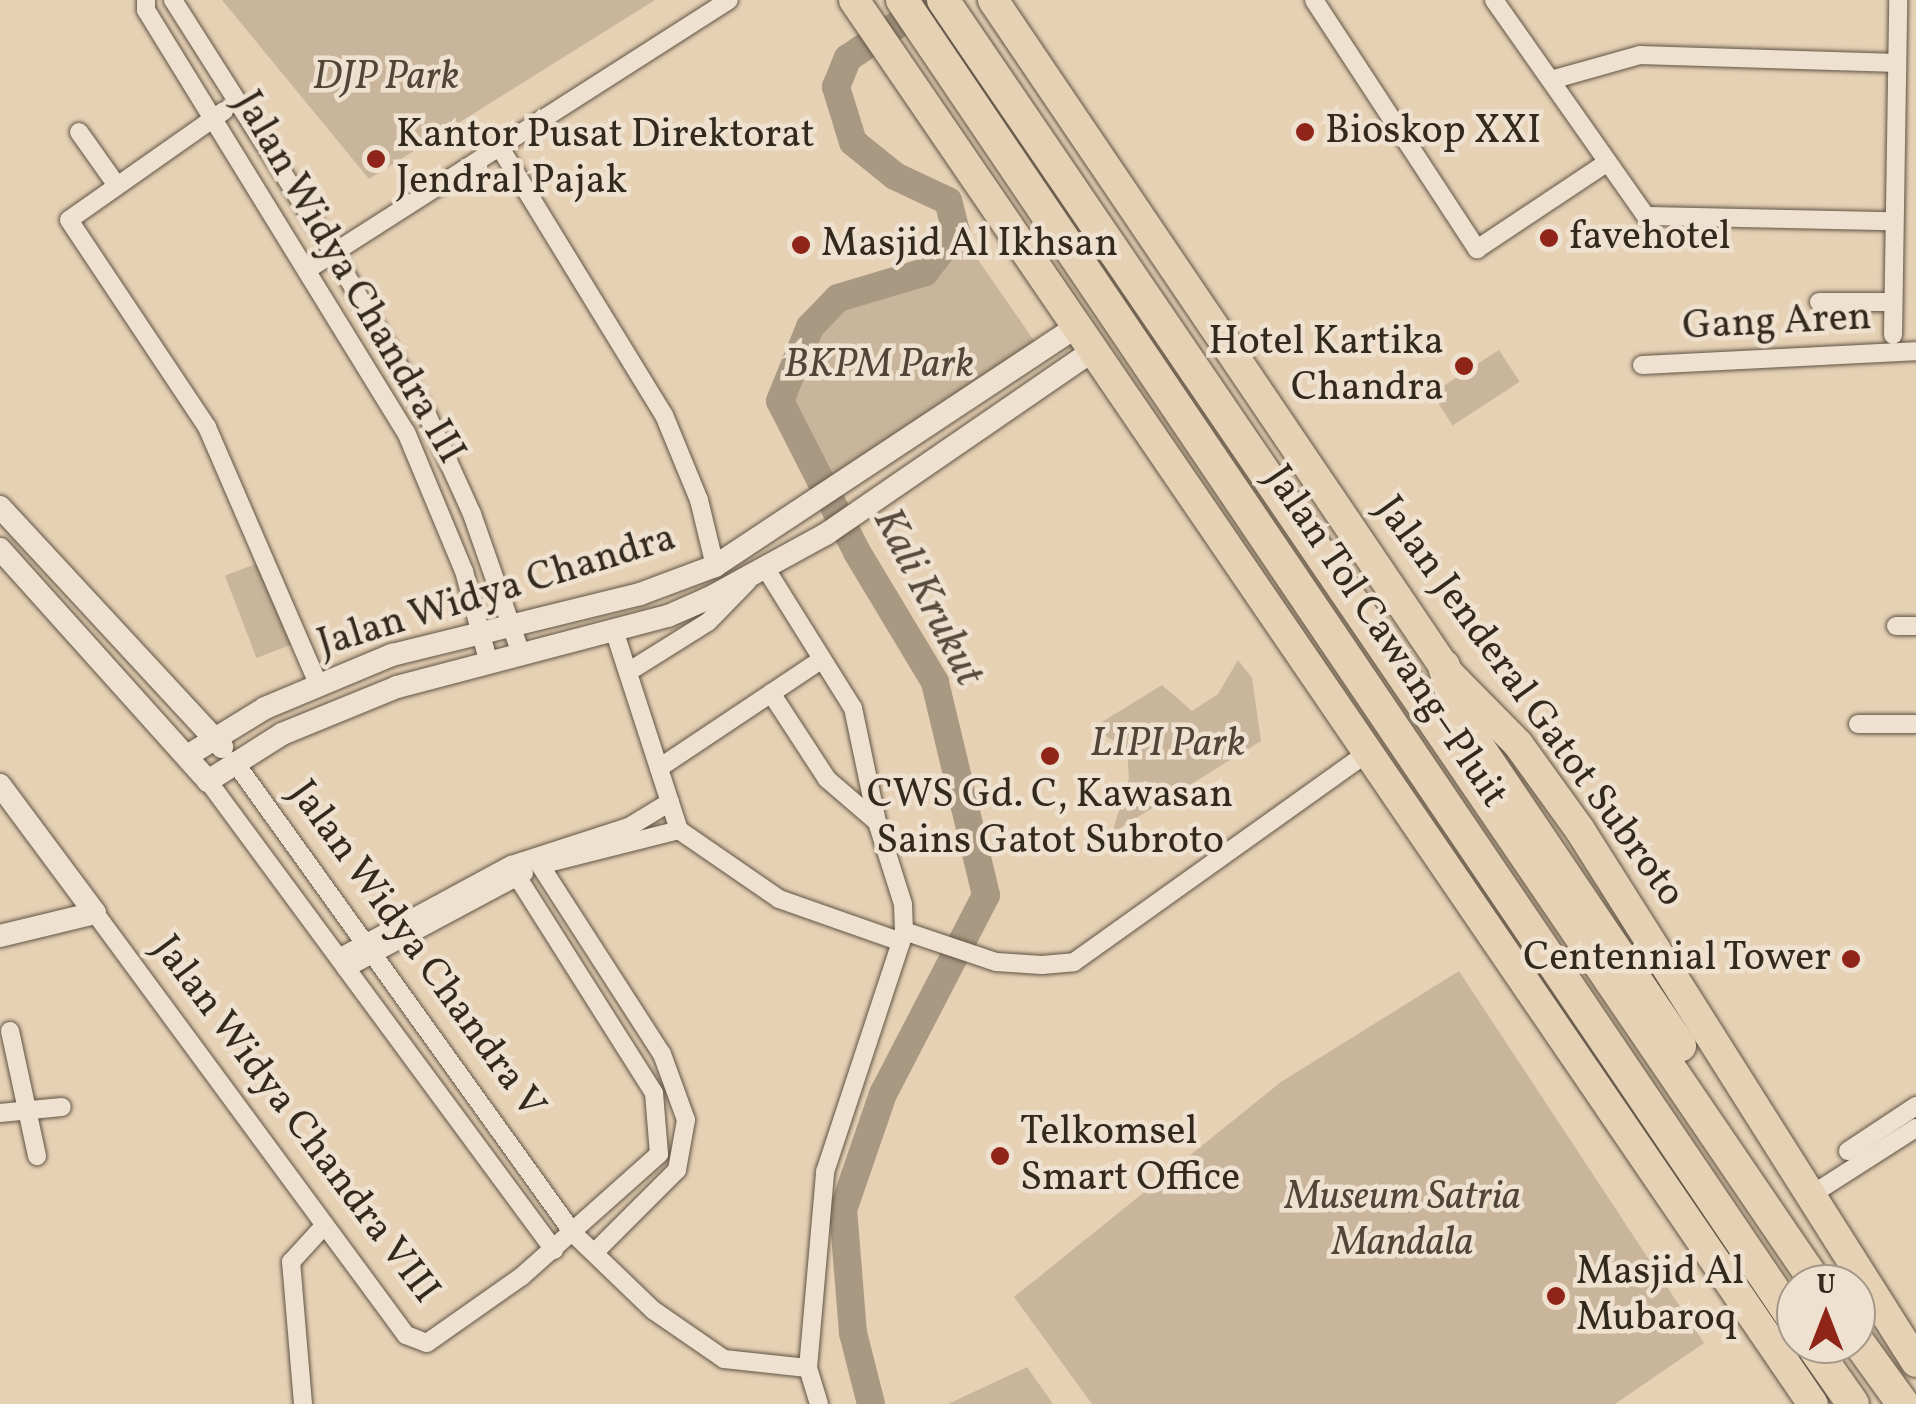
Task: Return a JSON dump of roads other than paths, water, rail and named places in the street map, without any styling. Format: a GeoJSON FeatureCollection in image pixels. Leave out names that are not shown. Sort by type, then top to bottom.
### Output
{"type":"FeatureCollection","features":[{"type":"Feature","properties":{"kind":"highway","name":"Jalan Tol Cawang–Pluit"},"geometry":{"type":"LineString","coordinates":[[902,0],[1776,1292]]}},
{"type":"Feature","properties":{"kind":"highway","name":"Jalan Tol Cawang–Pluit"},"geometry":{"type":"LineString","coordinates":[[943,0],[1803,1264]]}},
{"type":"Feature","properties":{"kind":"highway","name":"Jalan Jenderal Gatot Subroto"},"geometry":{"type":"LineString","coordinates":[[994,0],[1444,666],[1518,744],[1580,830],[1808,1197],[1916,1362]]}},
{"type":"Feature","properties":{"kind":"highway"},"geometry":{"type":"LineString","coordinates":[[856,4],[1813,1404]]}},
{"type":"Feature","properties":{"kind":"highway"},"geometry":{"type":"LineString","coordinates":[[1444,666],[1457,715],[1692,1066],[1740,1146],[1750,1188]]}},
{"type":"Feature","properties":{"kind":"highway"},"geometry":{"type":"LineString","coordinates":[[1825,1364],[1853,1404]]}},
{"type":"Feature","properties":{"kind":"highway"},"geometry":{"type":"LineString","coordinates":[[1874,1364],[1903,1404]]}},
{"type":"Feature","properties":{"kind":"street","name":"Jalan Widya Chandra III"},"geometry":{"type":"LineString","coordinates":[[146,0],[310,268],[426,474],[488,660]]}},
{"type":"Feature","properties":{"kind":"street","name":"Jalan Widya Chandra III"},"geometry":{"type":"LineString","coordinates":[[173,0],[334,254],[428,417],[472,514],[520,651]]}},
{"type":"Feature","properties":{"kind":"street"},"geometry":{"type":"LineString","coordinates":[[310,268],[499,146],[606,84],[729,0]]}},
{"type":"Feature","properties":{"kind":"street"},"geometry":{"type":"LineString","coordinates":[[1314,0],[1477,249],[1613,169]]}},
{"type":"Feature","properties":{"kind":"street"},"geometry":{"type":"LineString","coordinates":[[1893,334],[1898,0]]}},
{"type":"Feature","properties":{"kind":"street"},"geometry":{"type":"LineString","coordinates":[[1498,1],[1646,216],[1894,221]]}},
{"type":"Feature","properties":{"kind":"street"},"geometry":{"type":"LineString","coordinates":[[1551,80],[1640,55],[1897,63]]}},
{"type":"Feature","properties":{"kind":"street"},"geometry":{"type":"LineString","coordinates":[[237,103],[78,209],[71,228],[206,427],[318,683]]}},
{"type":"Feature","properties":{"kind":"street"},"geometry":{"type":"LineString","coordinates":[[79,132],[116,184]]}},
{"type":"Feature","properties":{"kind":"street"},"geometry":{"type":"LineString","coordinates":[[499,146],[664,415],[699,500],[714,566]]}},
{"type":"Feature","properties":{"kind":"street"},"geometry":{"type":"LineString","coordinates":[[1819,302],[1893,302]]}},
{"type":"Feature","properties":{"kind":"street","name":"Jalan Widya Chandra"},"geometry":{"type":"LineString","coordinates":[[186,756],[214,736],[318,683],[480,631],[640,594],[714,566],[977,396],[1083,340]]}},
{"type":"Feature","properties":{"kind":"street","name":"Jalan Widya Chandra"},"geometry":{"type":"LineString","coordinates":[[208,781],[234,761],[346,706],[520,651],[668,616],[758,572],[826,534],[994,420],[1083,340]]}},
{"type":"Feature","properties":{"kind":"street","name":"Gang Aren"},"geometry":{"type":"LineString","coordinates":[[1642,365],[1916,351]]}},
{"type":"Feature","properties":{"kind":"street"},"geometry":{"type":"LineString","coordinates":[[977,396],[994,420]]}},
{"type":"Feature","properties":{"kind":"street","name":"Jalan Widya Chandra V"},"geometry":{"type":"LineString","coordinates":[[0,507],[234,761],[573,1233],[653,1310],[724,1359],[808,1368]]}},
{"type":"Feature","properties":{"kind":"street","name":"Jalan Widya Chandra V"},"geometry":{"type":"LineString","coordinates":[[0,549],[208,781],[554,1250]]}},
{"type":"Feature","properties":{"kind":"street"},"geometry":{"type":"LineString","coordinates":[[628,672],[708,622],[758,572],[853,708],[877,822],[903,904],[903,937],[825,1172],[808,1368],[819,1404]]}},
{"type":"Feature","properties":{"kind":"street"},"geometry":{"type":"LineString","coordinates":[[1896,626],[1916,626]]}},
{"type":"Feature","properties":{"kind":"street"},"geometry":{"type":"LineString","coordinates":[[614,630],[678,830],[780,900],[903,937],[946,943],[1019,967],[1074,962],[1368,752]]}},
{"type":"Feature","properties":{"kind":"street"},"geometry":{"type":"LineString","coordinates":[[659,768],[821,660]]}},
{"type":"Feature","properties":{"kind":"street"},"geometry":{"type":"LineString","coordinates":[[771,694],[828,779],[877,822]]}},
{"type":"Feature","properties":{"kind":"street"},"geometry":{"type":"LineString","coordinates":[[1858,724],[1916,724]]}},
{"type":"Feature","properties":{"kind":"street","name":"Jalan Widya Chandra VIII"},"geometry":{"type":"LineString","coordinates":[[0,785],[406,1336],[434,1341],[554,1250],[652,1165],[660,1144],[660,1112],[517,876]]}},
{"type":"Feature","properties":{"kind":"street"},"geometry":{"type":"LineString","coordinates":[[342,963],[512,864],[629,826],[670,802]]}},
{"type":"Feature","properties":{"kind":"street"},"geometry":{"type":"LineString","coordinates":[[367,946],[540,865],[678,830]]}},
{"type":"Feature","properties":{"kind":"street"},"geometry":{"type":"LineString","coordinates":[[540,865],[662,1054],[686,1120],[676,1170],[594,1253]]}},
{"type":"Feature","properties":{"kind":"street"},"geometry":{"type":"LineString","coordinates":[[54,926],[78,894]]}},
{"type":"Feature","properties":{"kind":"street"},"geometry":{"type":"LineString","coordinates":[[0,936],[95,914]]}},
{"type":"Feature","properties":{"kind":"street"},"geometry":{"type":"LineString","coordinates":[[10,1030],[36,1156]]}},
{"type":"Feature","properties":{"kind":"street"},"geometry":{"type":"LineString","coordinates":[[0,1113],[62,1107]]}},
{"type":"Feature","properties":{"kind":"street"},"geometry":{"type":"LineString","coordinates":[[1808,1197],[1913,1119]]}},
{"type":"Feature","properties":{"kind":"street"},"geometry":{"type":"LineString","coordinates":[[1848,1151],[1913,1119]]}},
{"type":"Feature","properties":{"kind":"street"},"geometry":{"type":"LineString","coordinates":[[303,1404],[290,1262],[322,1227]]}},
{"type":"Feature","properties":{"kind":"waterway","name":"Kali Krukut"},"geometry":{"type":"LineString","coordinates":[[871,1404],[853,1333],[843,1210],[883,1094],[986,895],[935,682],[857,552],[780,401],[810,327],[838,298],[925,272],[956,232],[948,201],[895,176],[853,142],[836,87],[848,58],[934,0]]}},
{"type":"Feature","properties":{"kind":"place","name":"Bioskop XXI"},"geometry":{"type":"Point","coordinates":[1305,132]}},
{"type":"Feature","properties":{"kind":"place","name":"Kantor Pusat Direktorat Jendral Pajak"},"geometry":{"type":"Point","coordinates":[376,159]}},
{"type":"Feature","properties":{"kind":"place","name":"favehotel"},"geometry":{"type":"Point","coordinates":[1549,238]}},
{"type":"Feature","properties":{"kind":"place","name":"Masjid Al Ikhsan"},"geometry":{"type":"Point","coordinates":[801,245]}},
{"type":"Feature","properties":{"kind":"place","name":"Hotel Kartika Chandra"},"geometry":{"type":"Point","coordinates":[1464,366]}},
{"type":"Feature","properties":{"kind":"place","name":"CWS Gd. C, Kawasan Sains Gatot Subroto"},"geometry":{"type":"Point","coordinates":[1050,756]}},
{"type":"Feature","properties":{"kind":"place","name":"Centennial Tower"},"geometry":{"type":"Point","coordinates":[1851,959]}},
{"type":"Feature","properties":{"kind":"place","name":"Telkomsel Smart Office"},"geometry":{"type":"Point","coordinates":[1000,1156]}},
{"type":"Feature","properties":{"kind":"place","name":"Masjid Al Mubaroq"},"geometry":{"type":"Point","coordinates":[1556,1296]}},
{"type":"Feature","properties":{"kind":"park label","name":"DJP Park"},"geometry":{"type":"Point","coordinates":[386,78]}},
{"type":"Feature","properties":{"kind":"park label","name":"BKPM Park"},"geometry":{"type":"Point","coordinates":[879,366]}},
{"type":"Feature","properties":{"kind":"park label","name":"LIPI Park"},"geometry":{"type":"Point","coordinates":[1168,745]}},
{"type":"Feature","properties":{"kind":"park label","name":"Museum Satria Mandala"},"geometry":{"type":"Point","coordinates":[1403,1221]}}]}
